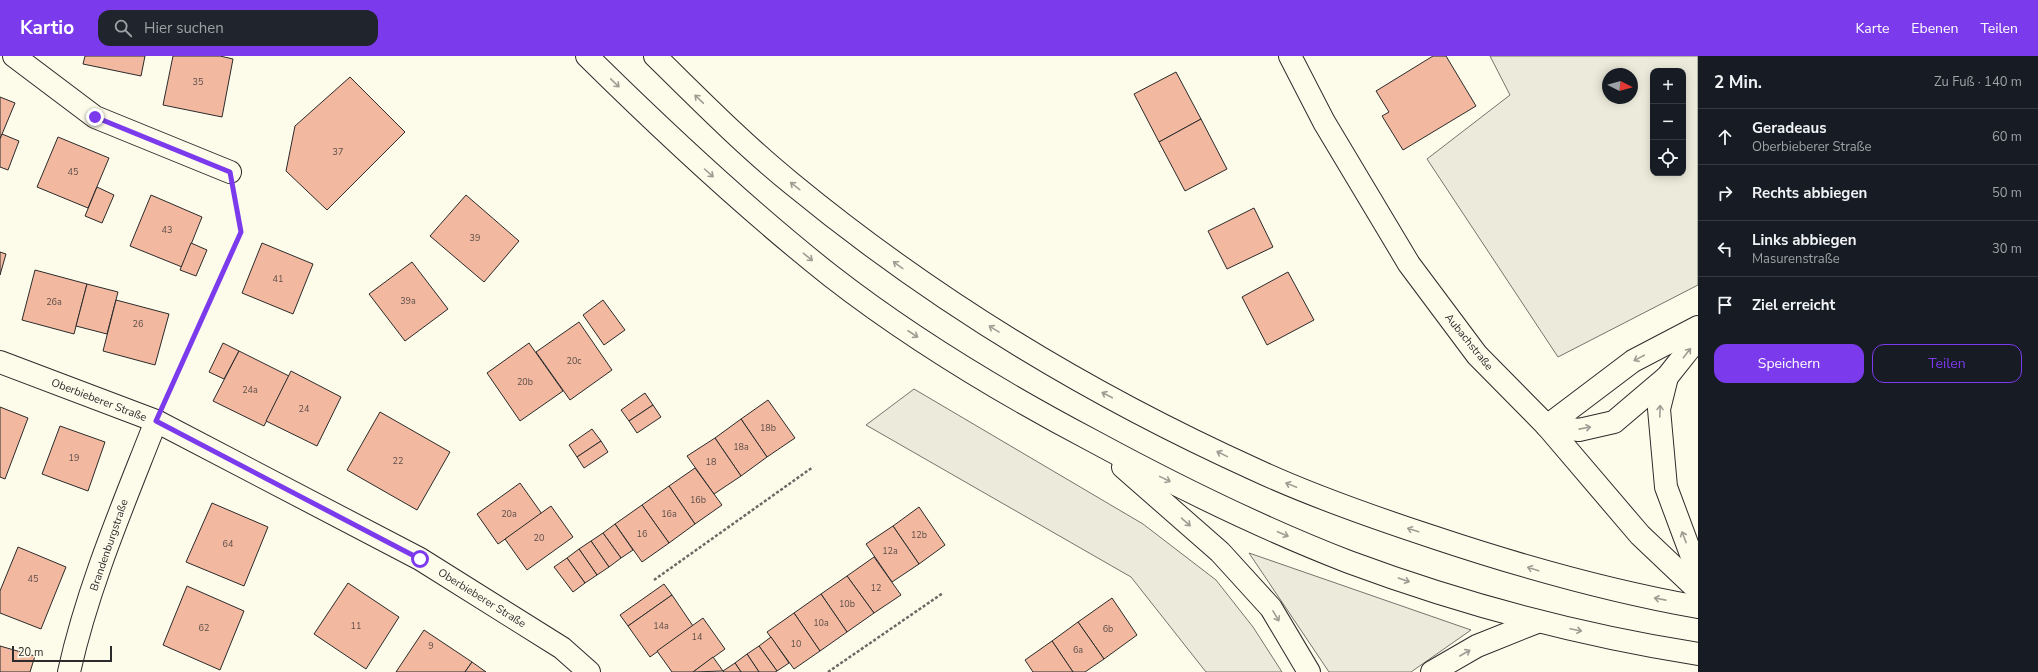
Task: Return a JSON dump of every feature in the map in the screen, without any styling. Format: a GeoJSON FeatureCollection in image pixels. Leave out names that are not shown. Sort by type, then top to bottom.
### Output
{"type":"FeatureCollection","features":[{"type":"Feature","properties":{"kind":"main road"},"geometry":{"type":"LineString","coordinates":[[14,56],[95,117],[230,172]]}},
{"type":"Feature","properties":{"kind":"main road"},"geometry":{"type":"LineString","coordinates":[[587,56],[686,152],[750,210],[833,278],[903,328],[960,365],[1093,442],[1152,473],[1242,516],[1350,562],[1436,591],[1538,622],[1698,654]]}},
{"type":"Feature","properties":{"kind":"main road"},"geometry":{"type":"LineString","coordinates":[[654,56],[789,182],[852,231],[930,288],[1066,373],[1170,429],[1258,471],[1365,514],[1450,543],[1548,574],[1614,590],[1698,607]]}},
{"type":"Feature","properties":{"kind":"main road","name":"Aubachstraße"},"geometry":{"type":"LineString","coordinates":[[1290,56],[1324,122],[1410,264],[1477,355],[1547,426],[1640,535],[1698,590]]}},
{"type":"Feature","properties":{"kind":"main road"},"geometry":{"type":"LineString","coordinates":[[1547,426],[1632,361],[1698,327]]}},
{"type":"Feature","properties":{"kind":"main road"},"geometry":{"type":"LineString","coordinates":[[1547,426],[1579,430],[1614,422],[1667,377],[1698,338]]}},
{"type":"Feature","properties":{"kind":"main road","name":"Oberbieberer Straße"},"geometry":{"type":"LineString","coordinates":[[0,362],[156,421],[420,559],[562,648],[589,672]]}},
{"type":"Feature","properties":{"kind":"main road"},"geometry":{"type":"LineString","coordinates":[[1667,377],[1659,409],[1666,487],[1698,573]]}},
{"type":"Feature","properties":{"kind":"main road","name":"Brandenburgstraße"},"geometry":{"type":"LineString","coordinates":[[69,672],[74,648],[110,536],[156,421]]}},
{"type":"Feature","properties":{"kind":"main road"},"geometry":{"type":"LineString","coordinates":[[1093,442],[1220,552],[1271,608],[1309,672]]}},
{"type":"Feature","properties":{"kind":"main road"},"geometry":{"type":"LineString","coordinates":[[1432,672],[1477,646],[1538,622]]}},
{"type":"Feature","properties":{"kind":"path"},"geometry":{"type":"LineString","coordinates":[[156,421],[241,232],[230,172]]}},
{"type":"Feature","properties":{"kind":"path"},"geometry":{"type":"LineString","coordinates":[[654,580],[813,467]]}},
{"type":"Feature","properties":{"kind":"path"},"geometry":{"type":"LineString","coordinates":[[828,672],[943,593]]}},
{"type":"Feature","properties":{"kind":"shaded area"},"geometry":{"type":"Polygon","coordinates":[[[1490,56],[1698,56],[1698,285],[1558,357],[1427,159],[1510,95],[1490,56]]]}},
{"type":"Feature","properties":{"kind":"shaded area"},"geometry":{"type":"Polygon","coordinates":[[[914,389],[1143,524],[1216,580],[1253,627],[1282,672],[1206,672],[1131,577],[866,425],[914,389]]]}},
{"type":"Feature","properties":{"kind":"shaded area"},"geometry":{"type":"Polygon","coordinates":[[[1249,553],[1471,630],[1411,672],[1329,672],[1249,553]]]}},
{"type":"Feature","properties":{"kind":"building"},"geometry":{"type":"Polygon","coordinates":[[[85,56],[145,56],[141,76],[83,64],[85,56]]]}},
{"type":"Feature","properties":{"kind":"building"},"geometry":{"type":"Polygon","coordinates":[[[173,56],[220,56],[233,59],[222,117],[163,105],[173,56]]]}},
{"type":"Feature","properties":{"kind":"building"},"geometry":{"type":"Polygon","coordinates":[[[1433,56],[1446,56],[1476,106],[1403,150],[1382,116],[1389,112],[1376,91],[1433,56]]]}},
{"type":"Feature","properties":{"kind":"building"},"geometry":{"type":"Polygon","coordinates":[[[1176,72],[1201,119],[1159,142],[1134,94],[1176,72]]]}},
{"type":"Feature","properties":{"kind":"building"},"geometry":{"type":"Polygon","coordinates":[[[350,77],[405,132],[327,210],[286,171],[295,126],[350,77]]]}},
{"type":"Feature","properties":{"kind":"building"},"geometry":{"type":"Polygon","coordinates":[[[0,97],[15,103],[0,139],[0,97]]]}},
{"type":"Feature","properties":{"kind":"building"},"geometry":{"type":"Polygon","coordinates":[[[1201,119],[1227,169],[1185,191],[1159,142],[1201,119]]]}},
{"type":"Feature","properties":{"kind":"building"},"geometry":{"type":"Polygon","coordinates":[[[2,134],[19,141],[8,170],[0,167],[0,139],[2,134]]]}},
{"type":"Feature","properties":{"kind":"building"},"geometry":{"type":"Polygon","coordinates":[[[58,137],[109,158],[88,208],[37,187],[58,137]]]}},
{"type":"Feature","properties":{"kind":"building"},"geometry":{"type":"Polygon","coordinates":[[[97,187],[114,195],[102,223],[85,216],[97,187]]]}},
{"type":"Feature","properties":{"kind":"building"},"geometry":{"type":"Polygon","coordinates":[[[151,195],[202,217],[182,267],[130,246],[151,195]]]}},
{"type":"Feature","properties":{"kind":"building"},"geometry":{"type":"Polygon","coordinates":[[[466,195],[519,241],[484,282],[430,236],[466,195]]]}},
{"type":"Feature","properties":{"kind":"building"},"geometry":{"type":"Polygon","coordinates":[[[1254,208],[1273,247],[1227,269],[1208,231],[1254,208]]]}},
{"type":"Feature","properties":{"kind":"building"},"geometry":{"type":"Polygon","coordinates":[[[191,243],[207,250],[196,276],[180,270],[191,243]]]}},
{"type":"Feature","properties":{"kind":"building"},"geometry":{"type":"Polygon","coordinates":[[[262,243],[313,264],[293,314],[242,293],[262,243]]]}},
{"type":"Feature","properties":{"kind":"building"},"geometry":{"type":"Polygon","coordinates":[[[0,252],[6,254],[0,275],[0,252]]]}},
{"type":"Feature","properties":{"kind":"building"},"geometry":{"type":"Polygon","coordinates":[[[412,262],[448,309],[405,341],[369,294],[412,262]]]}},
{"type":"Feature","properties":{"kind":"building"},"geometry":{"type":"Polygon","coordinates":[[[35,270],[87,284],[74,334],[22,320],[35,270]]]}},
{"type":"Feature","properties":{"kind":"building"},"geometry":{"type":"Polygon","coordinates":[[[1288,272],[1314,320],[1267,345],[1242,297],[1288,272]]]}},
{"type":"Feature","properties":{"kind":"building"},"geometry":{"type":"Polygon","coordinates":[[[87,284],[118,292],[107,334],[76,326],[87,284]]]}},
{"type":"Feature","properties":{"kind":"building"},"geometry":{"type":"Polygon","coordinates":[[[116,300],[169,314],[155,365],[103,351],[116,300]]]}},
{"type":"Feature","properties":{"kind":"building"},"geometry":{"type":"Polygon","coordinates":[[[603,300],[625,330],[604,345],[583,315],[603,300]]]}},
{"type":"Feature","properties":{"kind":"building"},"geometry":{"type":"Polygon","coordinates":[[[579,322],[612,370],[570,400],[536,352],[579,322]]]}},
{"type":"Feature","properties":{"kind":"building"},"geometry":{"type":"Polygon","coordinates":[[[223,343],[239,351],[224,379],[209,372],[223,343]]]}},
{"type":"Feature","properties":{"kind":"building"},"geometry":{"type":"Polygon","coordinates":[[[529,343],[563,391],[520,421],[487,373],[529,343]]]}},
{"type":"Feature","properties":{"kind":"building"},"geometry":{"type":"Polygon","coordinates":[[[239,351],[289,376],[264,426],[213,401],[239,351]]]}},
{"type":"Feature","properties":{"kind":"building"},"geometry":{"type":"Polygon","coordinates":[[[291,371],[341,397],[317,446],[266,421],[291,371]]]}},
{"type":"Feature","properties":{"kind":"building"},"geometry":{"type":"Polygon","coordinates":[[[645,393],[653,405],[629,421],[621,410],[645,393]]]}},
{"type":"Feature","properties":{"kind":"building"},"geometry":{"type":"Polygon","coordinates":[[[768,400],[795,438],[767,457],[741,419],[768,400]]]}},
{"type":"Feature","properties":{"kind":"building"},"geometry":{"type":"Polygon","coordinates":[[[653,405],[661,417],[637,433],[629,421],[653,405]]]}},
{"type":"Feature","properties":{"kind":"building"},"geometry":{"type":"Polygon","coordinates":[[[0,407],[28,418],[5,479],[0,477],[0,407]]]}},
{"type":"Feature","properties":{"kind":"building"},"geometry":{"type":"Polygon","coordinates":[[[380,412],[450,452],[417,510],[347,470],[380,412]]]}},
{"type":"Feature","properties":{"kind":"building"},"geometry":{"type":"Polygon","coordinates":[[[741,419],[767,457],[741,476],[715,438],[741,419]]]}},
{"type":"Feature","properties":{"kind":"building"},"geometry":{"type":"Polygon","coordinates":[[[60,426],[105,442],[88,491],[42,474],[60,426]]]}},
{"type":"Feature","properties":{"kind":"building"},"geometry":{"type":"Polygon","coordinates":[[[592,429],[601,441],[577,457],[569,445],[592,429]]]}},
{"type":"Feature","properties":{"kind":"building"},"geometry":{"type":"Polygon","coordinates":[[[715,438],[741,476],[714,494],[687,456],[715,438]]]}},
{"type":"Feature","properties":{"kind":"building"},"geometry":{"type":"Polygon","coordinates":[[[601,441],[608,452],[584,468],[577,457],[601,441]]]}},
{"type":"Feature","properties":{"kind":"building"},"geometry":{"type":"Polygon","coordinates":[[[695,468],[722,505],[695,524],[669,486],[695,468]]]}},
{"type":"Feature","properties":{"kind":"building"},"geometry":{"type":"Polygon","coordinates":[[[520,483],[542,514],[498,544],[477,514],[520,483]]]}},
{"type":"Feature","properties":{"kind":"building"},"geometry":{"type":"Polygon","coordinates":[[[669,486],[695,524],[669,543],[642,505],[669,486]]]}},
{"type":"Feature","properties":{"kind":"building"},"geometry":{"type":"Polygon","coordinates":[[[212,503],[268,527],[244,586],[186,562],[212,503]]]}},
{"type":"Feature","properties":{"kind":"building"},"geometry":{"type":"Polygon","coordinates":[[[642,505],[669,543],[642,562],[615,524],[642,505]]]}},
{"type":"Feature","properties":{"kind":"building"},"geometry":{"type":"Polygon","coordinates":[[[551,506],[573,537],[527,570],[505,539],[551,506]]]}},
{"type":"Feature","properties":{"kind":"building"},"geometry":{"type":"Polygon","coordinates":[[[919,507],[945,545],[919,564],[893,526],[919,507]]]}},
{"type":"Feature","properties":{"kind":"building"},"geometry":{"type":"Polygon","coordinates":[[[615,524],[633,550],[621,558],[603,533],[615,524]]]}},
{"type":"Feature","properties":{"kind":"building"},"geometry":{"type":"Polygon","coordinates":[[[893,526],[919,564],[892,582],[866,544],[893,526]]]}},
{"type":"Feature","properties":{"kind":"building"},"geometry":{"type":"Polygon","coordinates":[[[603,533],[621,558],[609,567],[591,541],[603,533]]]}},
{"type":"Feature","properties":{"kind":"building"},"geometry":{"type":"Polygon","coordinates":[[[591,541],[609,567],[597,575],[579,549],[591,541]]]}},
{"type":"Feature","properties":{"kind":"building"},"geometry":{"type":"Polygon","coordinates":[[[18,547],[66,567],[41,629],[0,613],[0,591],[18,547]]]}},
{"type":"Feature","properties":{"kind":"building"},"geometry":{"type":"Polygon","coordinates":[[[579,549],[597,575],[585,583],[567,558],[579,549]]]}},
{"type":"Feature","properties":{"kind":"building"},"geometry":{"type":"Polygon","coordinates":[[[874,557],[901,595],[874,613],[847,576],[874,557]]]}},
{"type":"Feature","properties":{"kind":"building"},"geometry":{"type":"Polygon","coordinates":[[[567,558],[585,583],[573,592],[554,567],[567,558]]]}},
{"type":"Feature","properties":{"kind":"building"},"geometry":{"type":"Polygon","coordinates":[[[847,576],[874,613],[847,632],[821,594],[847,576]]]}},
{"type":"Feature","properties":{"kind":"building"},"geometry":{"type":"Polygon","coordinates":[[[348,583],[399,617],[366,669],[314,634],[348,583]]]}},
{"type":"Feature","properties":{"kind":"building"},"geometry":{"type":"Polygon","coordinates":[[[664,584],[672,595],[628,626],[620,615],[664,584]]]}},
{"type":"Feature","properties":{"kind":"building"},"geometry":{"type":"Polygon","coordinates":[[[187,586],[244,611],[220,670],[163,645],[187,586]]]}},
{"type":"Feature","properties":{"kind":"building"},"geometry":{"type":"Polygon","coordinates":[[[821,594],[847,632],[820,651],[794,613],[821,594]]]}},
{"type":"Feature","properties":{"kind":"building"},"geometry":{"type":"Polygon","coordinates":[[[672,595],[693,626],[650,657],[628,626],[672,595]]]}},
{"type":"Feature","properties":{"kind":"building"},"geometry":{"type":"Polygon","coordinates":[[[1112,598],[1137,635],[1104,659],[1078,622],[1112,598]]]}},
{"type":"Feature","properties":{"kind":"building"},"geometry":{"type":"Polygon","coordinates":[[[794,613],[820,651],[794,669],[767,632],[794,613]]]}},
{"type":"Feature","properties":{"kind":"building"},"geometry":{"type":"Polygon","coordinates":[[[703,618],[725,649],[693,672],[672,672],[657,651],[703,618]]]}},
{"type":"Feature","properties":{"kind":"building"},"geometry":{"type":"Polygon","coordinates":[[[1078,622],[1104,659],[1085,672],[1073,672],[1052,641],[1078,622]]]}},
{"type":"Feature","properties":{"kind":"building"},"geometry":{"type":"Polygon","coordinates":[[[424,630],[472,662],[465,672],[396,672],[424,630]]]}},
{"type":"Feature","properties":{"kind":"building"},"geometry":{"type":"Polygon","coordinates":[[[771,637],[789,663],[777,671],[759,646],[771,637]]]}},
{"type":"Feature","properties":{"kind":"building"},"geometry":{"type":"Polygon","coordinates":[[[1052,641],[1073,672],[1033,672],[1025,660],[1052,641]]]}},
{"type":"Feature","properties":{"kind":"building"},"geometry":{"type":"Polygon","coordinates":[[[0,646],[35,656],[30,672],[0,672],[0,646]]]}},
{"type":"Feature","properties":{"kind":"building"},"geometry":{"type":"Polygon","coordinates":[[[759,646],[777,671],[759,672],[747,654],[759,646]]]}},
{"type":"Feature","properties":{"kind":"building"},"geometry":{"type":"Polygon","coordinates":[[[747,654],[759,672],[741,672],[735,663],[747,654]]]}},
{"type":"Feature","properties":{"kind":"building"},"geometry":{"type":"Polygon","coordinates":[[[713,657],[723,671],[693,672],[713,657]]]}},
{"type":"Feature","properties":{"kind":"building"},"geometry":{"type":"Polygon","coordinates":[[[472,662],[486,672],[465,672],[472,662]]]}},
{"type":"Feature","properties":{"kind":"building"},"geometry":{"type":"Polygon","coordinates":[[[735,663],[741,672],[723,671],[735,663]]]}},
{"type":"Feature","properties":{"kind":"route"},"geometry":{"type":"LineString","coordinates":[[95,117],[230,172],[241,232],[156,421],[420,559]]}}]}
